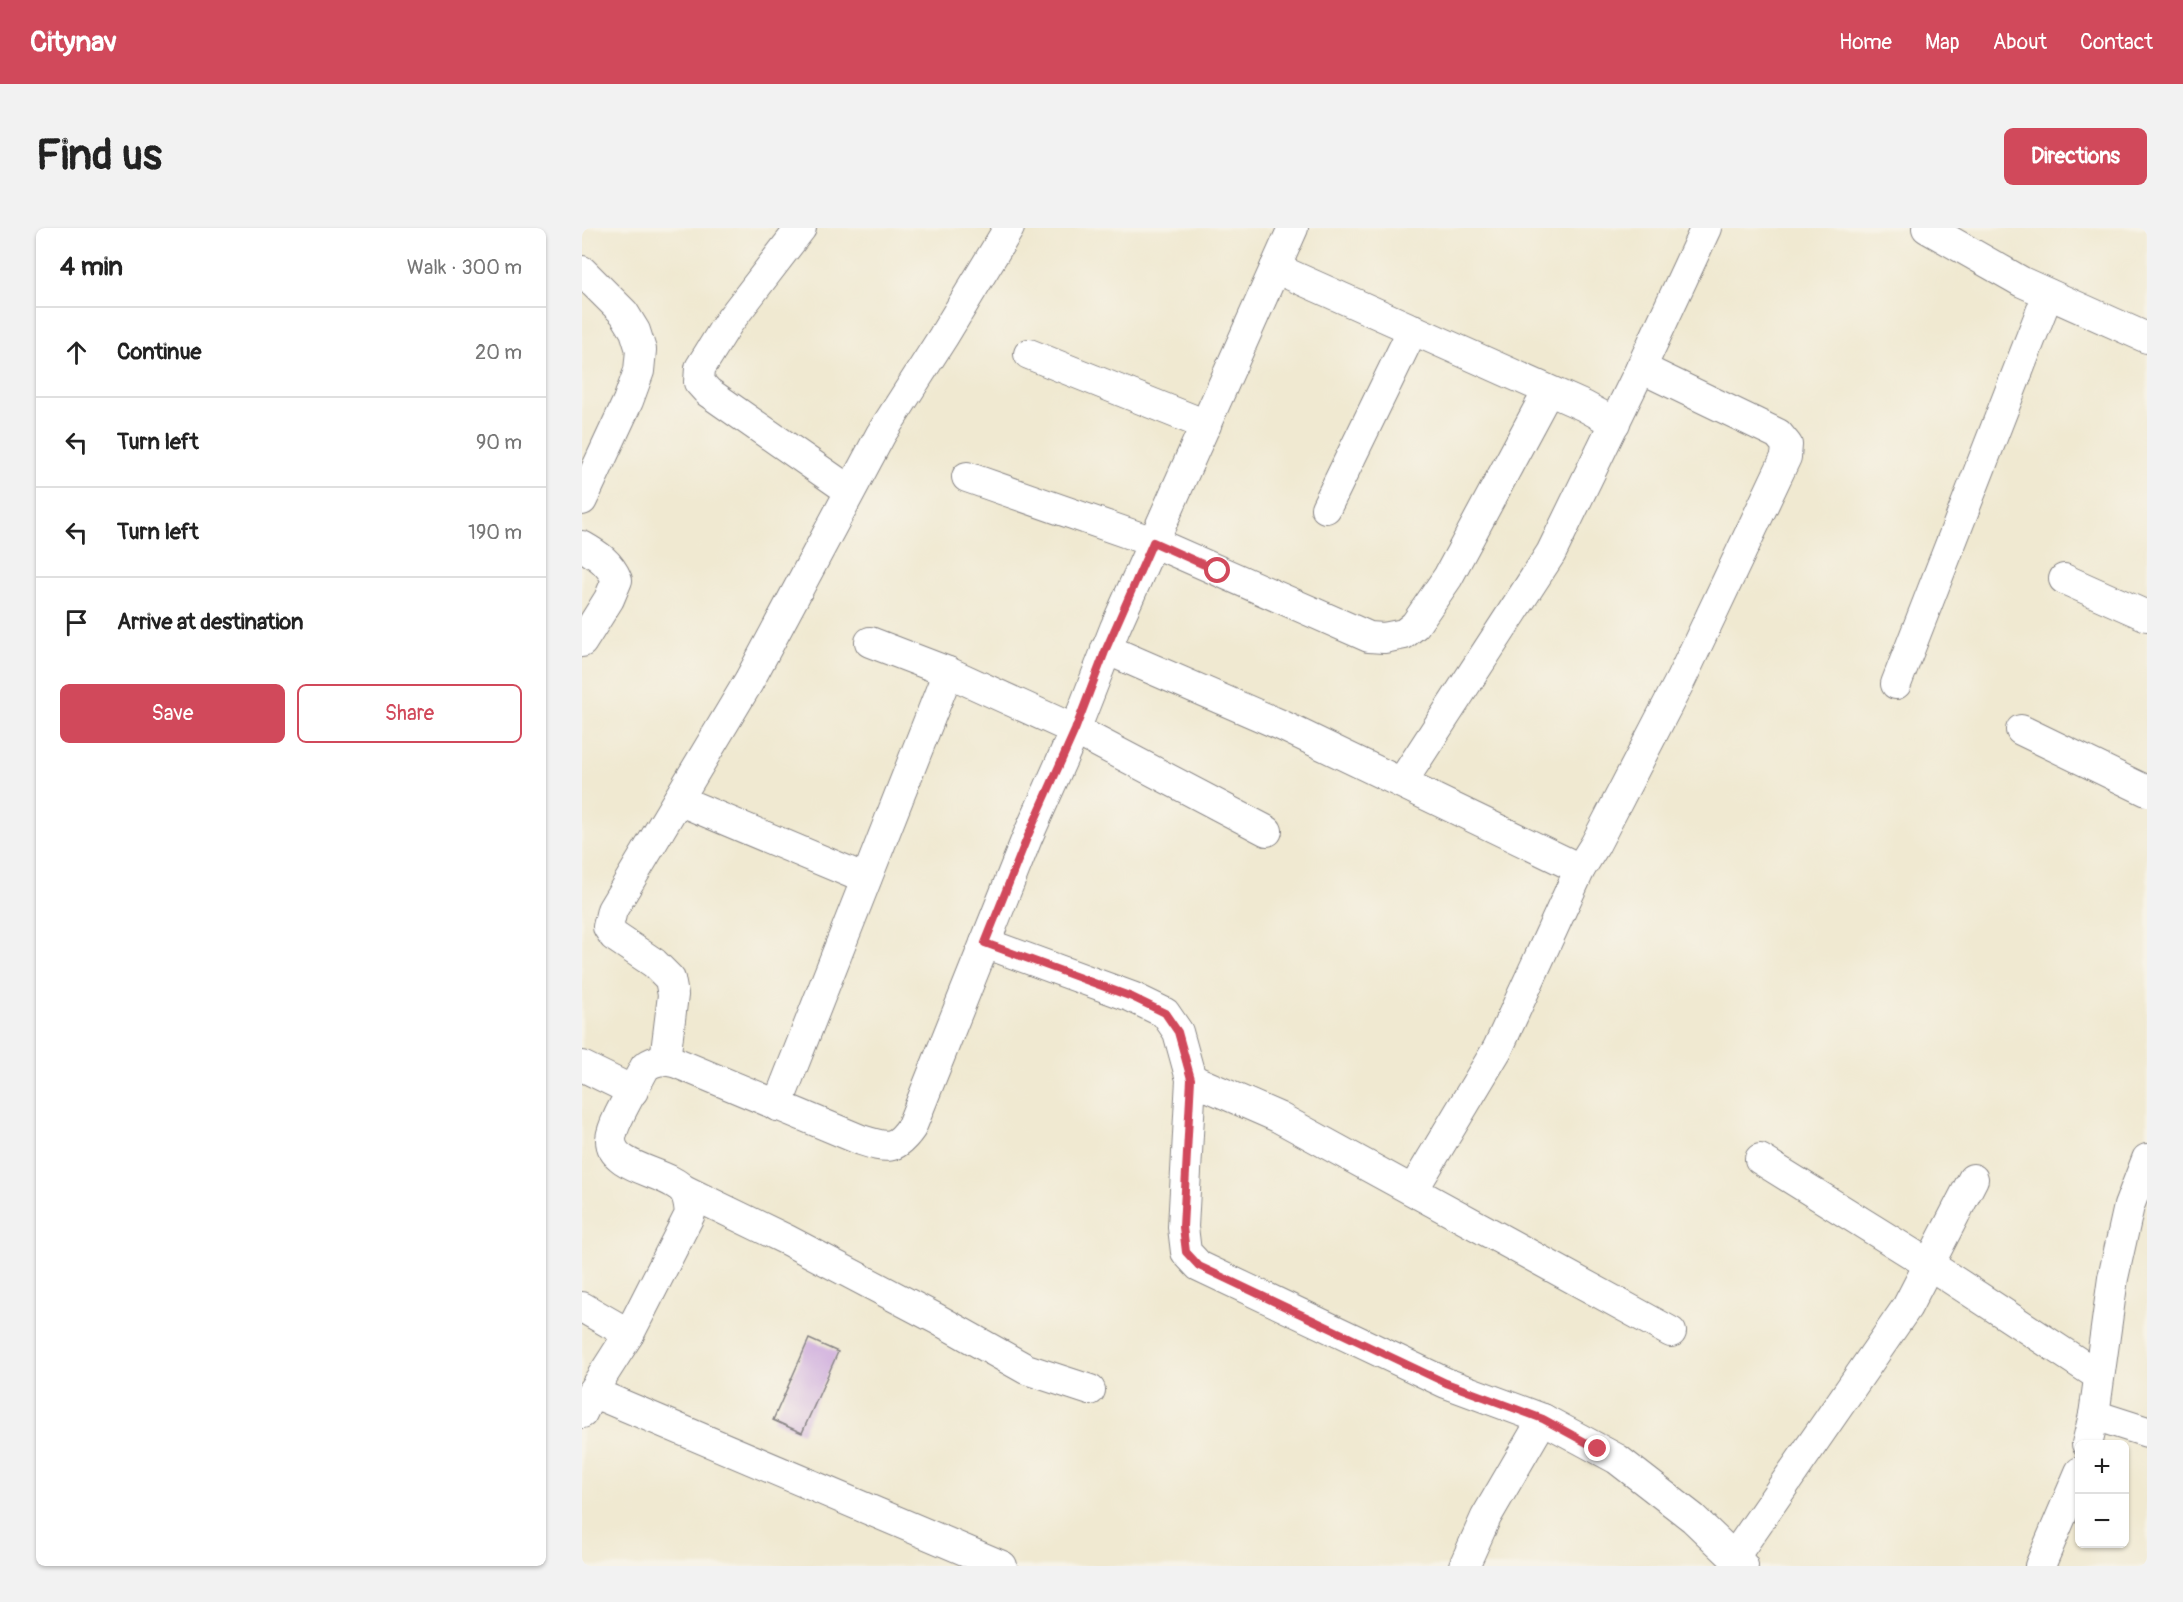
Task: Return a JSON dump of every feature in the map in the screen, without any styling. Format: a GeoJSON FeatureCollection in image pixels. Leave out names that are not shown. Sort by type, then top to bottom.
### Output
{"type":"FeatureCollection","features":[{"type":"Feature","properties":{"kind":"street"},"geometry":{"type":"LineString","coordinates":[[801,228],[728,323],[700,368],[699,382],[708,392],[850,491]]}},
{"type":"Feature","properties":{"kind":"street"},"geometry":{"type":"LineString","coordinates":[[665,1060],[673,995],[670,979],[654,963],[615,936],[608,927],[612,910],[749,681],[881,434],[1009,228]]}},
{"type":"Feature","properties":{"kind":"street"},"geometry":{"type":"LineString","coordinates":[[1090,1390],[1026,1369],[797,1245],[684,1190],[669,1180],[625,1162],[614,1152],[611,1141],[615,1127],[645,1067],[653,1061],[665,1060],[861,1140],[884,1147],[901,1142],[911,1128],[922,1102],[1027,838],[1075,730],[1106,649],[1293,228]]}},
{"type":"Feature","properties":{"kind":"street"},"geometry":{"type":"LineString","coordinates":[[1402,782],[1551,553],[1615,423],[1706,228]]}},
{"type":"Feature","properties":{"kind":"street"},"geometry":{"type":"LineString","coordinates":[[1927,228],[2022,282],[2147,338]]}},
{"type":"Feature","properties":{"kind":"street"},"geometry":{"type":"LineString","coordinates":[[1275,268],[1548,392],[1584,406],[1615,423]]}},
{"type":"Feature","properties":{"kind":"street"},"geometry":{"type":"LineString","coordinates":[[582,271],[624,313],[635,331],[641,350],[639,371],[628,401],[582,500]]}},
{"type":"Feature","properties":{"kind":"street"},"geometry":{"type":"LineString","coordinates":[[1896,684],[2048,294]]}},
{"type":"Feature","properties":{"kind":"street"},"geometry":{"type":"LineString","coordinates":[[1326,508],[1413,329]]}},
{"type":"Feature","properties":{"kind":"street"},"geometry":{"type":"LineString","coordinates":[[1029,354],[1206,425]]}},
{"type":"Feature","properties":{"kind":"street"},"geometry":{"type":"LineString","coordinates":[[1413,1190],[1498,1048],[1580,869],[1595,845],[1681,679],[1786,457],[1787,445],[1778,434],[1641,368]]}},
{"type":"Feature","properties":{"kind":"street"},"geometry":{"type":"LineString","coordinates":[[967,477],[1153,542],[1369,637],[1384,639],[1404,634],[1415,625],[1448,577],[1548,392]]}},
{"type":"Feature","properties":{"kind":"street"},"geometry":{"type":"LineString","coordinates":[[582,546],[601,557],[612,568],[617,580],[609,599],[582,642]]}},
{"type":"Feature","properties":{"kind":"street"},"geometry":{"type":"LineString","coordinates":[[2064,579],[2147,616]]}},
{"type":"Feature","properties":{"kind":"street"},"geometry":{"type":"LineString","coordinates":[[870,642],[948,672],[1075,730],[1267,831]]}},
{"type":"Feature","properties":{"kind":"street"},"geometry":{"type":"LineString","coordinates":[[1106,649],[1281,725],[1580,869]]}},
{"type":"Feature","properties":{"kind":"street"},"geometry":{"type":"LineString","coordinates":[[777,1106],[948,672]]}},
{"type":"Feature","properties":{"kind":"street"},"geometry":{"type":"LineString","coordinates":[[2021,730],[2147,791]]}},
{"type":"Feature","properties":{"kind":"street"},"geometry":{"type":"LineString","coordinates":[[678,800],[866,879]]}},
{"type":"Feature","properties":{"kind":"street"},"geometry":{"type":"LineString","coordinates":[[985,943],[1132,997],[1165,1013],[1178,1032],[1191,1079],[1183,1227],[1186,1252],[1199,1266],[1446,1383],[1543,1419],[1617,1459],[1693,1518],[1738,1562],[1907,1307],[1973,1179]]}},
{"type":"Feature","properties":{"kind":"street"},"geometry":{"type":"LineString","coordinates":[[582,1066],[633,1091]]}},
{"type":"Feature","properties":{"kind":"street"},"geometry":{"type":"LineString","coordinates":[[1191,1079],[1278,1117],[1671,1332]]}},
{"type":"Feature","properties":{"kind":"street"},"geometry":{"type":"LineString","coordinates":[[1760,1159],[1930,1265],[2099,1376]]}},
{"type":"Feature","properties":{"kind":"street"},"geometry":{"type":"LineString","coordinates":[[2088,1440],[2094,1415],[2115,1268],[2129,1206],[2147,1159]]}},
{"type":"Feature","properties":{"kind":"street"},"geometry":{"type":"LineString","coordinates":[[684,1190],[689,1202],[690,1214],[629,1334],[587,1402],[1002,1566]]}},
{"type":"Feature","properties":{"kind":"street"},"geometry":{"type":"LineString","coordinates":[[582,1307],[629,1334]]}},
{"type":"Feature","properties":{"kind":"street"},"geometry":{"type":"LineString","coordinates":[[2094,1415],[2147,1431]]}},
{"type":"Feature","properties":{"kind":"street"},"geometry":{"type":"LineString","coordinates":[[1464,1566],[1486,1517],[1543,1419]]}},
{"type":"Feature","properties":{"kind":"street"},"geometry":{"type":"LineString","coordinates":[[2040,1566],[2075,1482]]}},
{"type":"Feature","properties":{"kind":"building"},"geometry":{"type":"Polygon","coordinates":[[[809,1339],[838,1352],[802,1433],[773,1420],[809,1339]]]}},
{"type":"Feature","properties":{"kind":"route"},"geometry":{"type":"LineString","coordinates":[[1218,571],[1153,542],[1106,649],[1075,730],[1027,838],[985,943],[1132,997],[1165,1013],[1178,1032],[1191,1079],[1183,1227],[1186,1252],[1199,1266],[1446,1383],[1543,1419],[1598,1449]]}}]}
